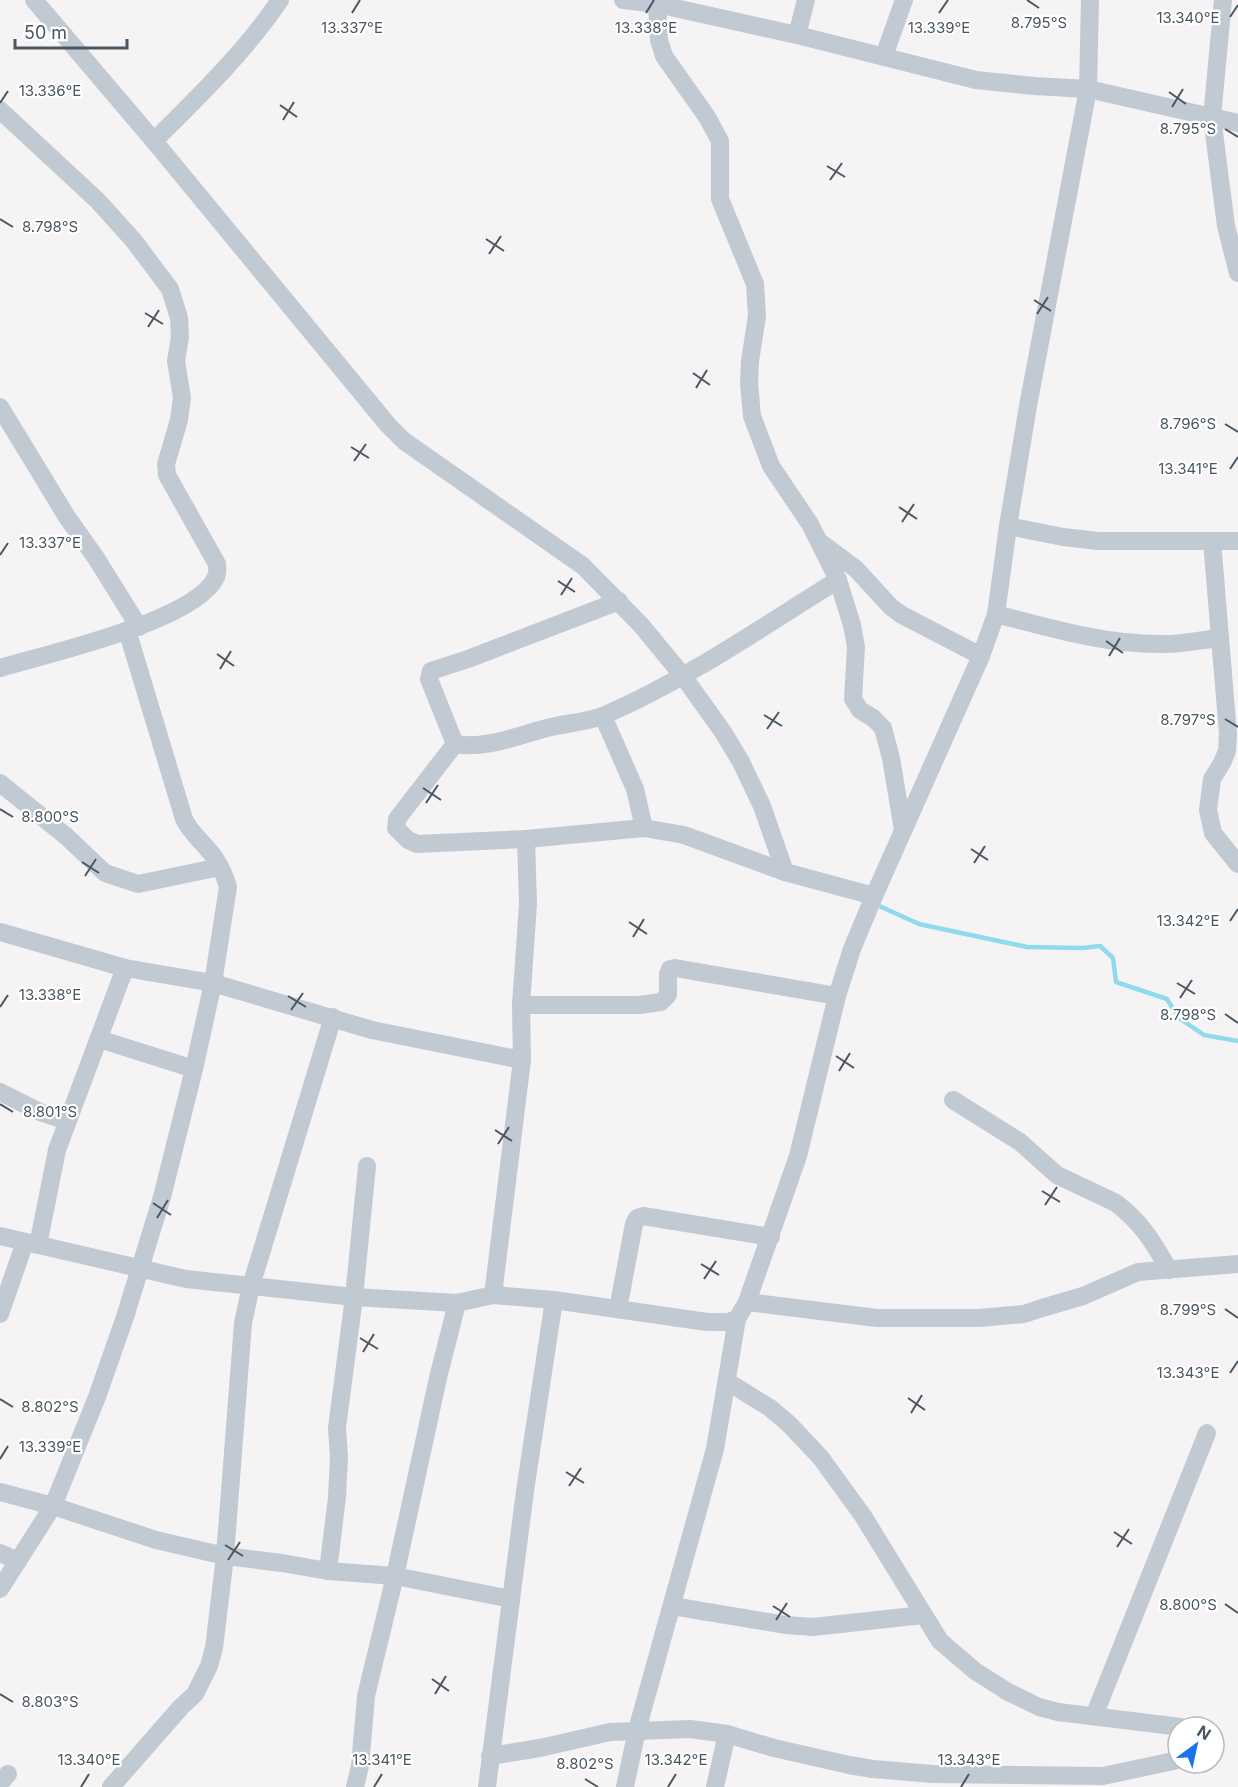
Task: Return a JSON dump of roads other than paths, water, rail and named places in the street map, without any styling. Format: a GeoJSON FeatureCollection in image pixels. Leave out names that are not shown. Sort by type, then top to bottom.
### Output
{"type":"FeatureCollection","features":[{"type":"Feature","properties":{"kind":"street"},"geometry":{"type":"LineString","coordinates":[[34,0],[154,141],[388,425],[404,441],[583,566],[619,601],[683,676],[723,732],[741,762],[762,806],[785,873]]}},
{"type":"Feature","properties":{"kind":"street"},"geometry":{"type":"LineString","coordinates":[[154,141],[213,82],[280,0]]}},
{"type":"Feature","properties":{"kind":"street"},"geometry":{"type":"LineString","coordinates":[[623,0],[689,6],[976,80],[1088,89],[1238,123]]}},
{"type":"Feature","properties":{"kind":"street"},"geometry":{"type":"LineString","coordinates":[[797,35],[806,0]]}},
{"type":"Feature","properties":{"kind":"street"},"geometry":{"type":"LineString","coordinates":[[884,56],[904,0]]}},
{"type":"Feature","properties":{"kind":"street"},"geometry":{"type":"LineString","coordinates":[[625,1787],[637,1730],[715,1449],[737,1319],[747,1302],[798,1156],[837,996],[852,949],[873,896],[981,656],[996,614],[1008,526],[1055,258],[1088,89],[1090,0]]}},
{"type":"Feature","properties":{"kind":"street"},"geometry":{"type":"LineString","coordinates":[[1223,0],[1212,117],[1226,226],[1238,273]]}},
{"type":"Feature","properties":{"kind":"street"},"geometry":{"type":"LineString","coordinates":[[657,4],[659,40],[664,56],[707,117],[720,141],[720,199],[755,284],[757,316],[749,383],[752,416],[771,466],[810,524],[838,580],[856,646],[853,699],[860,710],[883,728],[891,758],[903,830]]}},
{"type":"Feature","properties":{"kind":"street"},"geometry":{"type":"LineString","coordinates":[[0,110],[98,201],[134,241],[170,289],[179,318],[180,337],[176,361],[182,398],[179,420],[166,464],[166,474],[218,564],[217,576],[209,588],[197,599],[171,613],[133,629],[0,668]]}},
{"type":"Feature","properties":{"kind":"street"},"geometry":{"type":"LineString","coordinates":[[0,407],[67,517],[96,558],[133,629],[184,819],[190,831],[213,855],[228,887],[213,983],[194,1069],[162,1197],[140,1269],[97,1397],[53,1506],[0,1589]]}},
{"type":"Feature","properties":{"kind":"street"},"geometry":{"type":"LineString","coordinates":[[1008,526],[1063,537],[1098,541],[1238,541]]}},
{"type":"Feature","properties":{"kind":"street"},"geometry":{"type":"LineString","coordinates":[[1212,541],[1228,734],[1227,751],[1212,779],[1208,810],[1214,832],[1238,864]]}},
{"type":"Feature","properties":{"kind":"street"},"geometry":{"type":"LineString","coordinates":[[820,542],[856,569],[891,607],[902,615],[981,656]]}},
{"type":"Feature","properties":{"kind":"street"},"geometry":{"type":"LineString","coordinates":[[455,744],[471,747],[485,745],[563,723],[603,716],[683,676],[838,580]]}},
{"type":"Feature","properties":{"kind":"street"},"geometry":{"type":"LineString","coordinates":[[455,744],[429,678],[432,671],[619,601]]}},
{"type":"Feature","properties":{"kind":"street"},"geometry":{"type":"LineString","coordinates":[[996,614],[1110,640],[1161,644],[1220,638]]}},
{"type":"Feature","properties":{"kind":"street"},"geometry":{"type":"LineString","coordinates":[[603,716],[634,789],[644,828]]}},
{"type":"Feature","properties":{"kind":"street"},"geometry":{"type":"LineString","coordinates":[[455,744],[397,819],[396,828],[400,834],[417,844],[526,839],[644,828],[684,835],[785,873],[873,896]]}},
{"type":"Feature","properties":{"kind":"street"},"geometry":{"type":"LineString","coordinates":[[0,783],[67,837],[105,873],[138,884],[220,867]]}},
{"type":"Feature","properties":{"kind":"street"},"geometry":{"type":"LineString","coordinates":[[493,1295],[522,1060],[521,1005],[528,904],[526,839]]}},
{"type":"Feature","properties":{"kind":"street"},"geometry":{"type":"LineString","coordinates":[[0,932],[125,968],[213,983],[372,1030],[522,1060]]}},
{"type":"Feature","properties":{"kind":"street"},"geometry":{"type":"LineString","coordinates":[[0,1314],[31,1244],[57,1150],[125,968]]}},
{"type":"Feature","properties":{"kind":"street"},"geometry":{"type":"LineString","coordinates":[[521,1005],[639,1005],[661,1002],[668,995],[670,969],[675,968],[837,996]]}},
{"type":"Feature","properties":{"kind":"street"},"geometry":{"type":"LineString","coordinates":[[111,1787],[195,1694],[210,1666],[225,1556],[243,1323],[251,1286],[333,1017]]}},
{"type":"Feature","properties":{"kind":"street"},"geometry":{"type":"LineString","coordinates":[[99,1039],[194,1069]]}},
{"type":"Feature","properties":{"kind":"street"},"geometry":{"type":"LineString","coordinates":[[0,1092],[40,1112],[67,1121]]}},
{"type":"Feature","properties":{"kind":"street"},"geometry":{"type":"LineString","coordinates":[[953,1100],[1012,1136],[1057,1175],[1116,1203],[1147,1233],[1169,1270]]}},
{"type":"Feature","properties":{"kind":"street"},"geometry":{"type":"LineString","coordinates":[[328,1571],[337,1497],[339,1457],[337,1428],[354,1297],[367,1166]]}},
{"type":"Feature","properties":{"kind":"street"},"geometry":{"type":"LineString","coordinates":[[618,1309],[637,1218],[643,1216],[771,1237]]}},
{"type":"Feature","properties":{"kind":"street"},"geometry":{"type":"LineString","coordinates":[[0,1236],[186,1279],[354,1297],[457,1303],[493,1295],[554,1300],[707,1322],[727,1322],[737,1319]]}},
{"type":"Feature","properties":{"kind":"street"},"geometry":{"type":"LineString","coordinates":[[747,1302],[877,1318],[979,1318],[1024,1314],[1083,1296],[1138,1272],[1238,1264]]}},
{"type":"Feature","properties":{"kind":"street"},"geometry":{"type":"LineString","coordinates":[[487,1787],[525,1491],[554,1300]]}},
{"type":"Feature","properties":{"kind":"street"},"geometry":{"type":"LineString","coordinates":[[355,1787],[360,1766],[366,1696],[457,1303]]}},
{"type":"Feature","properties":{"kind":"street"},"geometry":{"type":"LineString","coordinates":[[728,1382],[776,1414],[821,1458],[863,1516],[940,1641],[975,1671],[1008,1692],[1039,1707],[1058,1712],[1166,1725]]}},
{"type":"Feature","properties":{"kind":"street"},"geometry":{"type":"LineString","coordinates":[[1094,1716],[1208,1433]]}},
{"type":"Feature","properties":{"kind":"street"},"geometry":{"type":"LineString","coordinates":[[0,1492],[53,1506],[156,1540],[225,1556],[328,1571],[395,1576],[512,1599]]}},
{"type":"Feature","properties":{"kind":"street"},"geometry":{"type":"LineString","coordinates":[[0,1553],[18,1561]]}},
{"type":"Feature","properties":{"kind":"street"},"geometry":{"type":"LineString","coordinates":[[672,1606],[786,1625],[813,1627],[923,1615]]}},
{"type":"Feature","properties":{"kind":"street"},"geometry":{"type":"LineString","coordinates":[[490,1756],[540,1748],[610,1732],[690,1729],[727,1734],[774,1748],[849,1765],[933,1774],[1103,1776],[1166,1763]]}},
{"type":"Feature","properties":{"kind":"street"},"geometry":{"type":"LineString","coordinates":[[715,1787],[727,1734]]}},
{"type":"Feature","properties":{"kind":"waterway"},"geometry":{"type":"LineString","coordinates":[[877,905],[919,924],[1027,947],[1100,946],[1113,958],[1116,982],[1167,999],[1179,1018],[1204,1035],[1238,1041]]}}]}
